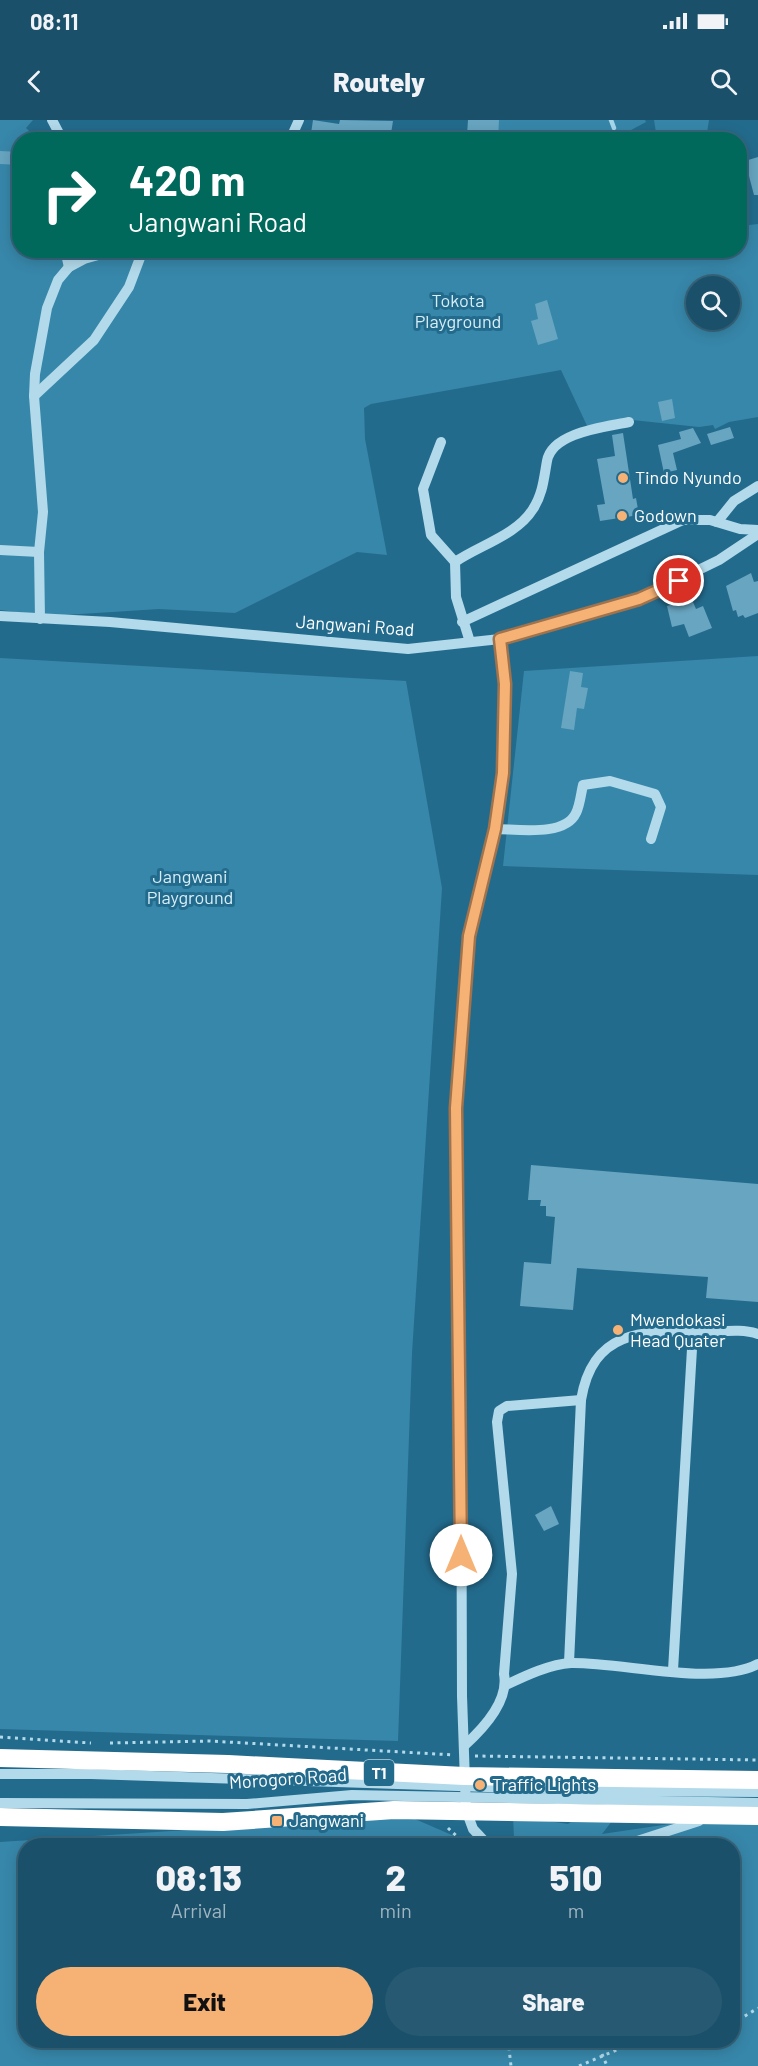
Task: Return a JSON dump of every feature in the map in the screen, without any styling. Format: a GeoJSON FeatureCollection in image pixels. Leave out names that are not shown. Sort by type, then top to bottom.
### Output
{"type":"FeatureCollection","features":[{"type":"Feature","properties":{"kind":"highway","name":"Morogoro Road"},"geometry":{"type":"LineString","coordinates":[[0,1758],[228,1764],[465,1781],[758,1780]]}},
{"type":"Feature","properties":{"kind":"highway","name":"Morogoro Road"},"geometry":{"type":"LineString","coordinates":[[0,1817],[223,1822],[466,1804],[758,1816]]}},
{"type":"Feature","properties":{"kind":"street"},"geometry":{"type":"LineString","coordinates":[[67,258],[69,267]]}},
{"type":"Feature","properties":{"kind":"street"},"geometry":{"type":"LineString","coordinates":[[40,619],[39,552],[43,512],[34,396],[35,374],[47,308],[58,280],[69,267],[88,258]]}},
{"type":"Feature","properties":{"kind":"street"},"geometry":{"type":"LineString","coordinates":[[34,396],[94,340],[129,287],[140,258]]}},
{"type":"Feature","properties":{"kind":"street"},"geometry":{"type":"LineString","coordinates":[[455,562],[515,530],[534,509],[546,479],[547,458],[554,448],[572,434],[629,422]]}},
{"type":"Feature","properties":{"kind":"street"},"geometry":{"type":"LineString","coordinates":[[441,442],[423,489],[431,534],[455,562],[456,597],[470,642]]}},
{"type":"Feature","properties":{"kind":"street"},"geometry":{"type":"LineString","coordinates":[[717,522],[734,501],[758,486]]}},
{"type":"Feature","properties":{"kind":"street"},"geometry":{"type":"LineString","coordinates":[[462,622],[683,520],[717,522],[758,532]]}},
{"type":"Feature","properties":{"kind":"street","name":"Jangwani Road"},"geometry":{"type":"LineString","coordinates":[[0,616],[408,649],[500,639],[639,599],[719,560],[758,532]]}},
{"type":"Feature","properties":{"kind":"street"},"geometry":{"type":"LineString","coordinates":[[0,550],[39,552]]}},
{"type":"Feature","properties":{"kind":"street"},"geometry":{"type":"LineString","coordinates":[[481,1838],[473,1829],[466,1804],[465,1781],[456,1108],[469,936],[495,829],[503,773],[505,684],[500,639]]}},
{"type":"Feature","properties":{"kind":"street"},"geometry":{"type":"LineString","coordinates":[[495,829],[548,830],[567,823],[576,814],[583,785],[610,781],[655,794],[661,807],[651,839]]}},
{"type":"Feature","properties":{"kind":"street"},"geometry":{"type":"LineString","coordinates":[[569,1663],[581,1400],[588,1373],[612,1346],[644,1332],[758,1334]]}},
{"type":"Feature","properties":{"kind":"street"},"geometry":{"type":"LineString","coordinates":[[673,1670],[693,1332]]}},
{"type":"Feature","properties":{"kind":"street"},"geometry":{"type":"LineString","coordinates":[[464,1751],[486,1726],[506,1685],[504,1674],[512,1574],[497,1422],[499,1411],[507,1406],[581,1400]]}},
{"type":"Feature","properties":{"kind":"street"},"geometry":{"type":"LineString","coordinates":[[506,1685],[531,1674],[569,1663],[708,1673],[745,1671],[758,1664]]}},
{"type":"Feature","properties":{"kind":"street","name":"Morogoro Road"},"geometry":{"type":"LineString","coordinates":[[0,1774],[465,1781],[758,1792]]}},
{"type":"Feature","properties":{"kind":"street","name":"Morogoro Road"},"geometry":{"type":"LineString","coordinates":[[0,1803],[247,1804],[352,1795],[466,1804],[758,1803]]}},
{"type":"Feature","properties":{"kind":"street"},"geometry":{"type":"LineString","coordinates":[[647,1838],[719,1815]]}},
{"type":"Feature","properties":{"kind":"path"},"geometry":{"type":"LineString","coordinates":[[0,1737],[102,1743],[210,1741],[758,1760]]}},
{"type":"Feature","properties":{"kind":"path"},"geometry":{"type":"LineString","coordinates":[[740,2019],[758,2007]]}},
{"type":"Feature","properties":{"kind":"path"},"geometry":{"type":"LineString","coordinates":[[509,2048],[511,2066]]}},
{"type":"Feature","properties":{"kind":"path"},"geometry":{"type":"LineString","coordinates":[[579,2066],[618,2048]]}},
{"type":"Feature","properties":{"kind":"path"},"geometry":{"type":"LineString","coordinates":[[602,2054],[607,2066]]}},
{"type":"Feature","properties":{"kind":"green space","name":"Tokota Playground"},"geometry":{"type":"Polygon","coordinates":[[[0,120],[33,120],[26,128],[30,132],[12,132],[12,258],[747,258],[747,225],[758,224],[758,417],[729,422],[715,429],[713,425],[699,427],[623,419],[589,430],[561,370],[371,404],[364,408],[365,439],[387,555],[357,552],[235,613],[159,609],[49,616],[0,610],[0,120]]]}},
{"type":"Feature","properties":{"kind":"green space"},"geometry":{"type":"Polygon","coordinates":[[[483,120],[645,120],[646,122],[627,132],[482,132],[480,123],[483,120]]]}},
{"type":"Feature","properties":{"kind":"green space"},"geometry":{"type":"Polygon","coordinates":[[[654,120],[709,120],[707,132],[656,132],[654,120]]]}},
{"type":"Feature","properties":{"kind":"green space"},"geometry":{"type":"Polygon","coordinates":[[[758,656],[758,875],[503,866],[524,671],[758,656]]]}},
{"type":"Feature","properties":{"kind":"green space","name":"Jangwani Playground"},"geometry":{"type":"Polygon","coordinates":[[[0,658],[406,681],[442,888],[412,1353],[398,1741],[0,1729],[0,658]]]}},
{"type":"Feature","properties":{"kind":"green space"},"geometry":{"type":"Polygon","coordinates":[[[394,1810],[459,1838],[62,1838],[234,1827],[394,1810]]]}},
{"type":"Feature","properties":{"kind":"green space"},"geometry":{"type":"Polygon","coordinates":[[[731,1815],[758,1817],[758,2066],[0,2066],[0,1842],[18,1841],[18,2048],[740,2048],[740,1838],[514,1838],[513,1816],[568,1824],[578,1816],[612,1821],[602,1834],[731,1815]]]}},
{"type":"Feature","properties":{"kind":"building"},"geometry":{"type":"Polygon","coordinates":[[[313,120],[339,124],[340,120],[393,121],[391,132],[311,132],[313,120]]]}},
{"type":"Feature","properties":{"kind":"building"},"geometry":{"type":"Polygon","coordinates":[[[468,120],[499,120],[498,132],[467,132],[468,120]]]}},
{"type":"Feature","properties":{"kind":"building"},"geometry":{"type":"Polygon","coordinates":[[[0,151],[12,152],[12,165],[0,164],[0,151]]]}},
{"type":"Feature","properties":{"kind":"building"},"geometry":{"type":"Polygon","coordinates":[[[758,157],[758,195],[754,195],[747,160],[758,157]]]}},
{"type":"Feature","properties":{"kind":"building"},"geometry":{"type":"Polygon","coordinates":[[[547,300],[558,339],[538,345],[531,321],[538,319],[535,304],[547,300]]]}},
{"type":"Feature","properties":{"kind":"building"},"geometry":{"type":"Polygon","coordinates":[[[672,399],[675,418],[662,421],[658,402],[672,399]]]}},
{"type":"Feature","properties":{"kind":"building"},"geometry":{"type":"Polygon","coordinates":[[[730,427],[734,438],[711,445],[707,434],[730,427]]]}},
{"type":"Feature","properties":{"kind":"building"},"geometry":{"type":"Polygon","coordinates":[[[693,428],[701,443],[673,453],[677,470],[664,473],[658,445],[681,439],[679,432],[693,428]]]}},
{"type":"Feature","properties":{"kind":"building"},"geometry":{"type":"Polygon","coordinates":[[[623,433],[633,499],[636,498],[639,515],[600,521],[597,505],[605,504],[597,459],[615,456],[612,435],[623,433]]]}},
{"type":"Feature","properties":{"kind":"building"},"geometry":{"type":"Polygon","coordinates":[[[751,573],[754,582],[758,581],[758,613],[745,618],[743,615],[738,617],[736,610],[733,611],[726,586],[751,573]]]}},
{"type":"Feature","properties":{"kind":"building"},"geometry":{"type":"Polygon","coordinates":[[[679,602],[684,605],[693,602],[696,609],[703,606],[712,628],[689,637],[684,624],[672,627],[667,606],[679,602]]]}},
{"type":"Feature","properties":{"kind":"building"},"geometry":{"type":"Polygon","coordinates":[[[570,671],[583,673],[581,687],[588,688],[584,709],[577,708],[574,730],[561,728],[570,671]]]}},
{"type":"Feature","properties":{"kind":"building"},"geometry":{"type":"Polygon","coordinates":[[[531,1165],[758,1184],[758,1302],[706,1298],[708,1277],[577,1268],[573,1310],[520,1306],[524,1262],[551,1264],[555,1217],[546,1216],[546,1206],[540,1206],[541,1200],[528,1200],[531,1165]]]}},
{"type":"Feature","properties":{"kind":"building"},"geometry":{"type":"Polygon","coordinates":[[[551,1506],[559,1524],[544,1531],[535,1515],[551,1506]]]}},
{"type":"Feature","properties":{"kind":"waterway"},"geometry":{"type":"LineString","coordinates":[[611,120],[614,128]]}},
{"type":"Feature","properties":{"kind":"place","name":"Tindo Nyundo"},"geometry":{"type":"Point","coordinates":[623,478]}},
{"type":"Feature","properties":{"kind":"place","name":"Godown"},"geometry":{"type":"Point","coordinates":[622,516]}},
{"type":"Feature","properties":{"kind":"place","name":"Mwendokasi Head Quater"},"geometry":{"type":"Point","coordinates":[618,1330]}},
{"type":"Feature","properties":{"kind":"place","name":"Traffic Lights"},"geometry":{"type":"Point","coordinates":[480,1785]}},
{"type":"Feature","properties":{"kind":"place","name":"Jangwani"},"geometry":{"type":"Point","coordinates":[277,1821]}},
{"type":"Feature","properties":{"kind":"route"},"geometry":{"type":"LineString","coordinates":[[461,1555],[461,1374],[456,1108],[469,936],[495,829],[503,773],[505,684],[500,639],[550,627],[639,599],[679,581]]}}]}
